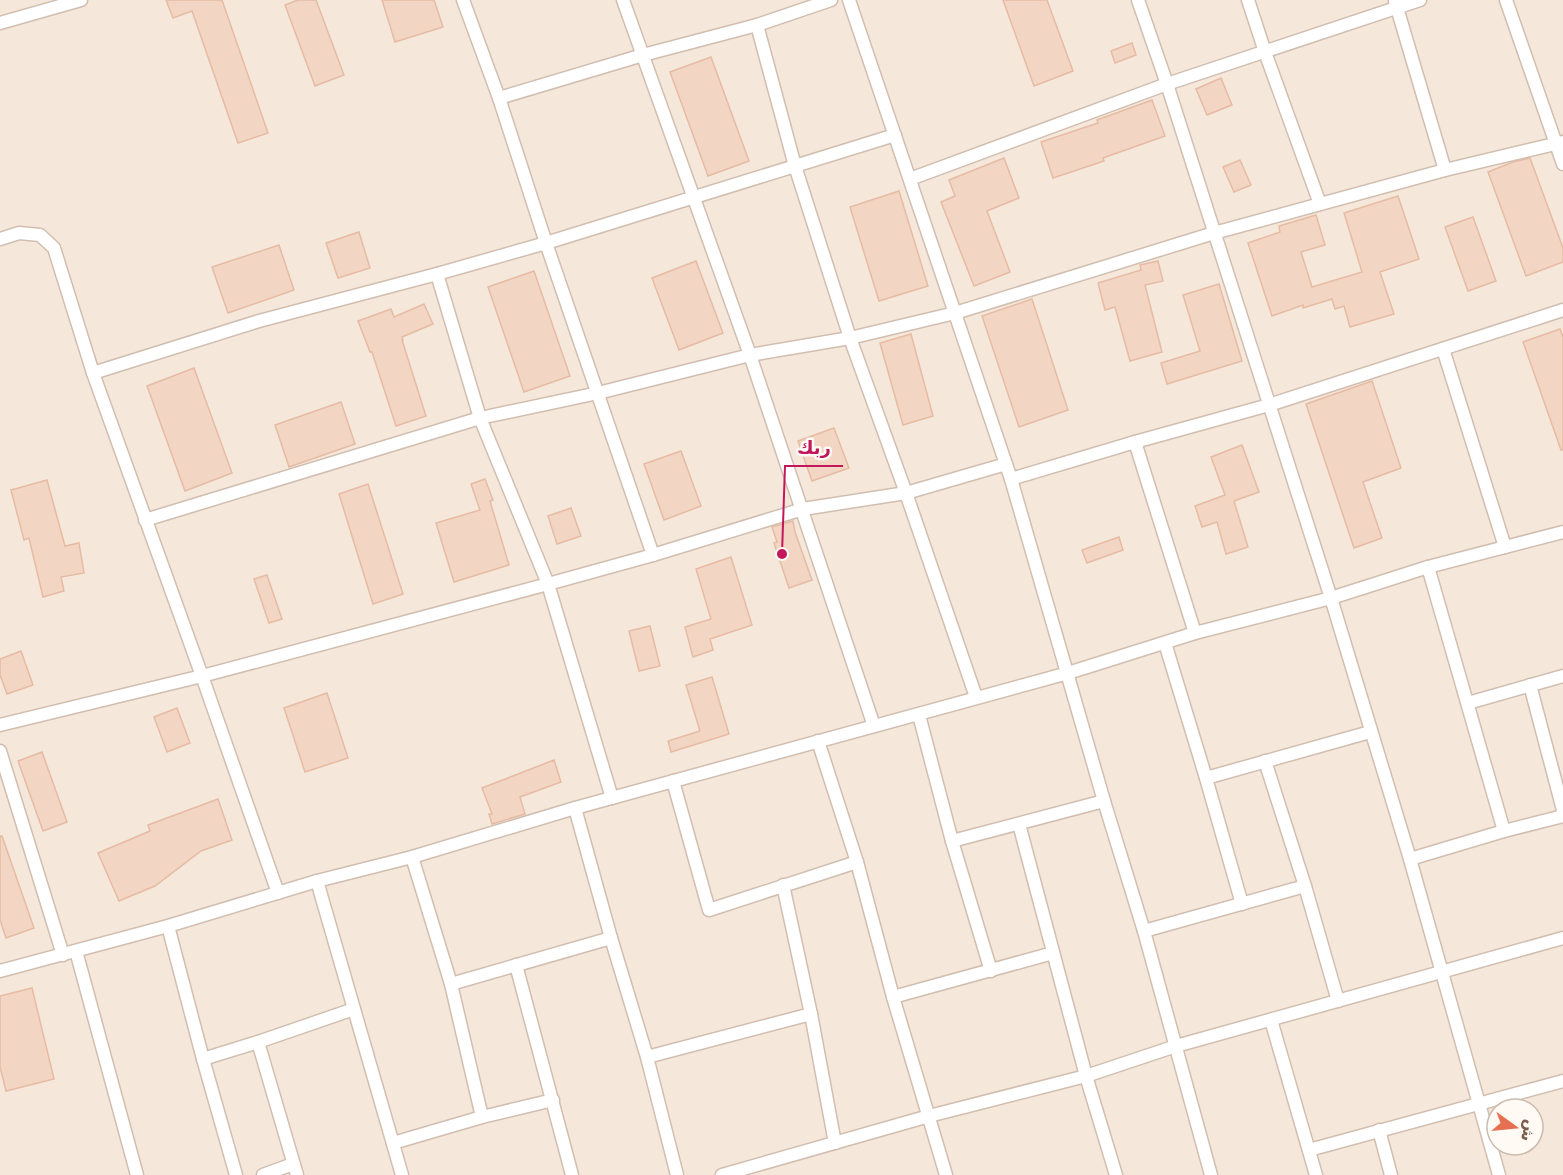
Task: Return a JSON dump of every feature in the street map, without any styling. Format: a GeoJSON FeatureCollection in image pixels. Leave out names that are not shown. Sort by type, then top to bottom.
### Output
{"type":"FeatureCollection","features":[{"type":"Feature","properties":{"kind":"street"},"geometry":{"type":"LineString","coordinates":[[0,23],[81,0]]}},
{"type":"Feature","properties":{"kind":"street"},"geometry":{"type":"LineString","coordinates":[[463,0],[500,98],[546,243],[653,555]]}},
{"type":"Feature","properties":{"kind":"street"},"geometry":{"type":"LineString","coordinates":[[623,0],[750,355],[874,726]]}},
{"type":"Feature","properties":{"kind":"street"},"geometry":{"type":"LineString","coordinates":[[500,98],[643,55],[757,26],[831,0]]}},
{"type":"Feature","properties":{"kind":"street"},"geometry":{"type":"LineString","coordinates":[[849,0],[1011,479],[1144,931],[1211,1173],[1197,1175]]}},
{"type":"Feature","properties":{"kind":"street"},"geometry":{"type":"LineString","coordinates":[[1138,0],[1331,598],[1410,859],[1499,1175]]}},
{"type":"Feature","properties":{"kind":"street"},"geometry":{"type":"LineString","coordinates":[[1248,0],[1320,204]]}},
{"type":"Feature","properties":{"kind":"street"},"geometry":{"type":"LineString","coordinates":[[909,178],[1167,84],[1265,52],[1396,3],[1420,0]]}},
{"type":"Feature","properties":{"kind":"street"},"geometry":{"type":"LineString","coordinates":[[1506,0],[1559,143],[1563,164]]}},
{"type":"Feature","properties":{"kind":"street"},"geometry":{"type":"LineString","coordinates":[[1396,3],[1445,170]]}},
{"type":"Feature","properties":{"kind":"street"},"geometry":{"type":"LineString","coordinates":[[757,26],[795,166],[850,338],[976,697]]}},
{"type":"Feature","properties":{"kind":"street"},"geometry":{"type":"LineString","coordinates":[[93,373],[259,321],[546,243],[895,135]]}},
{"type":"Feature","properties":{"kind":"street"},"geometry":{"type":"LineString","coordinates":[[145,520],[480,418],[597,393],[750,355],[850,338],[955,313],[1214,233],[1445,170],[1559,143]]}},
{"type":"Feature","properties":{"kind":"street"},"geometry":{"type":"LineString","coordinates":[[0,238],[19,233],[40,235],[54,248],[93,373],[278,893]]}},
{"type":"Feature","properties":{"kind":"street"},"geometry":{"type":"LineString","coordinates":[[437,274],[480,418],[548,584],[612,798]]}},
{"type":"Feature","properties":{"kind":"street"},"geometry":{"type":"LineString","coordinates":[[1011,479],[1269,405],[1563,310]]}},
{"type":"Feature","properties":{"kind":"street"},"geometry":{"type":"LineString","coordinates":[[1443,349],[1505,547]]}},
{"type":"Feature","properties":{"kind":"street"},"geometry":{"type":"LineString","coordinates":[[1135,442],[1195,633]]}},
{"type":"Feature","properties":{"kind":"street"},"geometry":{"type":"LineString","coordinates":[[0,725],[202,676],[548,584],[653,555],[803,509],[906,493],[1006,464]]}},
{"type":"Feature","properties":{"kind":"street"},"geometry":{"type":"LineString","coordinates":[[0,971],[168,926],[317,881],[412,857],[575,808],[1068,673],[1195,633],[1331,598],[1428,567],[1563,532]]}},
{"type":"Feature","properties":{"kind":"street"},"geometry":{"type":"LineString","coordinates":[[1428,567],[1504,831]]}},
{"type":"Feature","properties":{"kind":"street"},"geometry":{"type":"LineString","coordinates":[[1165,643],[1242,904]]}},
{"type":"Feature","properties":{"kind":"street"},"geometry":{"type":"LineString","coordinates":[[1468,703],[1563,676]]}},
{"type":"Feature","properties":{"kind":"street"},"geometry":{"type":"LineString","coordinates":[[1530,685],[1563,810]]}},
{"type":"Feature","properties":{"kind":"street"},"geometry":{"type":"LineString","coordinates":[[919,715],[952,841],[991,971]]}},
{"type":"Feature","properties":{"kind":"street"},"geometry":{"type":"LineString","coordinates":[[1206,778],[1370,732]]}},
{"type":"Feature","properties":{"kind":"street"},"geometry":{"type":"LineString","coordinates":[[818,741],[856,862],[946,1175]]}},
{"type":"Feature","properties":{"kind":"street"},"geometry":{"type":"LineString","coordinates":[[0,752],[63,955]]}},
{"type":"Feature","properties":{"kind":"street"},"geometry":{"type":"LineString","coordinates":[[1265,761],[1305,886],[1338,1001]]}},
{"type":"Feature","properties":{"kind":"street"},"geometry":{"type":"LineString","coordinates":[[673,781],[709,910],[856,862]]}},
{"type":"Feature","properties":{"kind":"street"},"geometry":{"type":"LineString","coordinates":[[952,841],[1104,801]]}},
{"type":"Feature","properties":{"kind":"street"},"geometry":{"type":"LineString","coordinates":[[575,808],[647,1057],[677,1175]]}},
{"type":"Feature","properties":{"kind":"street"},"geometry":{"type":"LineString","coordinates":[[1410,859],[1563,816]]}},
{"type":"Feature","properties":{"kind":"street"},"geometry":{"type":"LineString","coordinates":[[1019,824],[1086,1076],[1116,1175]]}},
{"type":"Feature","properties":{"kind":"street"},"geometry":{"type":"LineString","coordinates":[[412,857],[451,984],[483,1117]]}},
{"type":"Feature","properties":{"kind":"street"},"geometry":{"type":"LineString","coordinates":[[317,881],[402,1175]]}},
{"type":"Feature","properties":{"kind":"street"},"geometry":{"type":"LineString","coordinates":[[783,885],[811,1014],[835,1143]]}},
{"type":"Feature","properties":{"kind":"street"},"geometry":{"type":"LineString","coordinates":[[1144,931],[1305,886]]}},
{"type":"Feature","properties":{"kind":"street"},"geometry":{"type":"LineString","coordinates":[[168,926],[236,1175]]}},
{"type":"Feature","properties":{"kind":"street"},"geometry":{"type":"LineString","coordinates":[[451,984],[611,938]]}},
{"type":"Feature","properties":{"kind":"street"},"geometry":{"type":"LineString","coordinates":[[722,1175],[929,1116],[1086,1076],[1176,1046],[1563,938]]}},
{"type":"Feature","properties":{"kind":"street"},"geometry":{"type":"LineString","coordinates":[[76,951],[137,1175]]}},
{"type":"Feature","properties":{"kind":"street"},"geometry":{"type":"LineString","coordinates":[[893,997],[1053,954]]}},
{"type":"Feature","properties":{"kind":"street"},"geometry":{"type":"LineString","coordinates":[[516,965],[572,1175]]}},
{"type":"Feature","properties":{"kind":"street"},"geometry":{"type":"LineString","coordinates":[[203,1059],[354,1009]]}},
{"type":"Feature","properties":{"kind":"street"},"geometry":{"type":"LineString","coordinates":[[647,1057],[811,1014]]}},
{"type":"Feature","properties":{"kind":"street"},"geometry":{"type":"LineString","coordinates":[[1271,1020],[1316,1175]]}},
{"type":"Feature","properties":{"kind":"street"},"geometry":{"type":"LineString","coordinates":[[258,1042],[295,1170],[263,1175]]}},
{"type":"Feature","properties":{"kind":"street"},"geometry":{"type":"LineString","coordinates":[[1309,1150],[1563,1081]]}},
{"type":"Feature","properties":{"kind":"street"},"geometry":{"type":"LineString","coordinates":[[393,1143],[553,1100]]}},
{"type":"Feature","properties":{"kind":"street"},"geometry":{"type":"LineString","coordinates":[[1379,1130],[1391,1175]]}},
{"type":"Feature","properties":{"kind":"street"},"geometry":{"type":"LineString","coordinates":[[771,1161],[775,1175]]}},
{"type":"Feature","properties":{"kind":"shaded area"},"geometry":{"type":"Polygon","coordinates":[[[0,0],[1563,0],[1563,1175],[0,1175],[0,0]]]}},
{"type":"Feature","properties":{"kind":"building"},"geometry":{"type":"Polygon","coordinates":[[[166,0],[222,0],[268,133],[238,143],[192,11],[173,18],[166,0]]]}},
{"type":"Feature","properties":{"kind":"building"},"geometry":{"type":"Polygon","coordinates":[[[298,0],[316,0],[344,75],[315,86],[285,5],[298,0]]]}},
{"type":"Feature","properties":{"kind":"building"},"geometry":{"type":"Polygon","coordinates":[[[382,0],[434,0],[443,27],[395,42],[382,0]]]}},
{"type":"Feature","properties":{"kind":"building"},"geometry":{"type":"Polygon","coordinates":[[[1003,0],[1047,0],[1073,71],[1034,86],[1003,0]]]}},
{"type":"Feature","properties":{"kind":"building"},"geometry":{"type":"Polygon","coordinates":[[[1132,43],[1136,55],[1115,63],[1111,51],[1132,43]]]}},
{"type":"Feature","properties":{"kind":"building"},"geometry":{"type":"Polygon","coordinates":[[[711,57],[749,161],[708,176],[670,72],[711,57]]]}},
{"type":"Feature","properties":{"kind":"building"},"geometry":{"type":"Polygon","coordinates":[[[1221,78],[1232,105],[1207,115],[1196,89],[1221,78]]]}},
{"type":"Feature","properties":{"kind":"building"},"geometry":{"type":"Polygon","coordinates":[[[1152,100],[1165,136],[1103,158],[1104,161],[1053,178],[1041,142],[1098,123],[1097,120],[1152,100]]]}},
{"type":"Feature","properties":{"kind":"building"},"geometry":{"type":"Polygon","coordinates":[[[1004,158],[1019,198],[987,211],[1010,272],[974,286],[941,202],[955,196],[949,180],[1004,158]]]}},
{"type":"Feature","properties":{"kind":"building"},"geometry":{"type":"Polygon","coordinates":[[[1530,158],[1563,248],[1563,262],[1526,276],[1488,172],[1530,158]]]}},
{"type":"Feature","properties":{"kind":"building"},"geometry":{"type":"Polygon","coordinates":[[[1240,160],[1251,185],[1234,192],[1223,167],[1240,160]]]}},
{"type":"Feature","properties":{"kind":"building"},"geometry":{"type":"Polygon","coordinates":[[[899,191],[928,286],[879,301],[850,207],[899,191]]]}},
{"type":"Feature","properties":{"kind":"building"},"geometry":{"type":"Polygon","coordinates":[[[1398,196],[1419,259],[1380,272],[1394,314],[1350,327],[1344,306],[1335,309],[1332,299],[1303,308],[1303,305],[1272,316],[1248,243],[1280,232],[1279,226],[1316,215],[1325,245],[1301,252],[1312,287],[1362,272],[1344,213],[1398,196]]]}},
{"type":"Feature","properties":{"kind":"building"},"geometry":{"type":"Polygon","coordinates":[[[1473,217],[1496,281],[1468,291],[1445,227],[1473,217]]]}},
{"type":"Feature","properties":{"kind":"building"},"geometry":{"type":"Polygon","coordinates":[[[359,232],[370,268],[338,278],[326,243],[359,232]]]}},
{"type":"Feature","properties":{"kind":"building"},"geometry":{"type":"Polygon","coordinates":[[[279,245],[294,290],[228,313],[212,267],[279,245]]]}},
{"type":"Feature","properties":{"kind":"building"},"geometry":{"type":"Polygon","coordinates":[[[696,261],[723,333],[679,350],[652,278],[696,261]]]}},
{"type":"Feature","properties":{"kind":"building"},"geometry":{"type":"Polygon","coordinates":[[[1158,261],[1163,281],[1145,285],[1162,352],[1130,361],[1115,307],[1105,310],[1098,283],[1141,270],[1140,265],[1158,261]]]}},
{"type":"Feature","properties":{"kind":"building"},"geometry":{"type":"Polygon","coordinates":[[[534,271],[570,376],[524,392],[488,287],[534,271]]]}},
{"type":"Feature","properties":{"kind":"building"},"geometry":{"type":"Polygon","coordinates":[[[1219,284],[1242,361],[1167,384],[1161,363],[1200,351],[1183,295],[1219,284]]]}},
{"type":"Feature","properties":{"kind":"building"},"geometry":{"type":"Polygon","coordinates":[[[1032,299],[1068,410],[1019,427],[982,316],[1032,299]]]}},
{"type":"Feature","properties":{"kind":"building"},"geometry":{"type":"Polygon","coordinates":[[[424,304],[433,324],[402,337],[402,340],[426,416],[396,426],[372,352],[370,352],[358,321],[391,309],[394,317],[424,304]]]}},
{"type":"Feature","properties":{"kind":"building"},"geometry":{"type":"Polygon","coordinates":[[[1560,329],[1563,337],[1563,450],[1561,450],[1523,342],[1560,329]]]}},
{"type":"Feature","properties":{"kind":"building"},"geometry":{"type":"Polygon","coordinates":[[[911,334],[933,416],[903,425],[880,343],[911,334]]]}},
{"type":"Feature","properties":{"kind":"building"},"geometry":{"type":"Polygon","coordinates":[[[194,368],[232,473],[185,491],[147,386],[194,368]]]}},
{"type":"Feature","properties":{"kind":"building"},"geometry":{"type":"Polygon","coordinates":[[[1372,381],[1401,468],[1363,482],[1382,538],[1354,548],[1306,404],[1372,381]]]}},
{"type":"Feature","properties":{"kind":"building"},"geometry":{"type":"Polygon","coordinates":[[[341,402],[355,444],[289,467],[275,425],[341,402]]]}},
{"type":"Feature","properties":{"kind":"building"},"geometry":{"type":"Polygon","coordinates":[[[834,428],[849,468],[812,481],[798,441],[834,428]]]}},
{"type":"Feature","properties":{"kind":"building"},"geometry":{"type":"Polygon","coordinates":[[[1242,445],[1259,492],[1234,501],[1248,547],[1226,554],[1217,522],[1202,527],[1195,506],[1225,495],[1211,457],[1242,445]]]}},
{"type":"Feature","properties":{"kind":"building"},"geometry":{"type":"Polygon","coordinates":[[[681,451],[701,506],[664,520],[644,464],[681,451]]]}},
{"type":"Feature","properties":{"kind":"building"},"geometry":{"type":"Polygon","coordinates":[[[485,479],[493,500],[490,501],[509,565],[454,582],[436,523],[480,510],[471,484],[485,479]]]}},
{"type":"Feature","properties":{"kind":"building"},"geometry":{"type":"Polygon","coordinates":[[[47,480],[65,546],[79,543],[84,573],[61,577],[64,591],[43,597],[29,538],[24,540],[11,490],[47,480]]]}},
{"type":"Feature","properties":{"kind":"building"},"geometry":{"type":"Polygon","coordinates":[[[368,484],[403,594],[373,604],[339,494],[368,484]]]}},
{"type":"Feature","properties":{"kind":"building"},"geometry":{"type":"Polygon","coordinates":[[[571,508],[581,536],[557,544],[548,516],[571,508]]]}},
{"type":"Feature","properties":{"kind":"building"},"geometry":{"type":"Polygon","coordinates":[[[793,521],[812,580],[789,588],[774,543],[777,542],[772,527],[793,521]]]}},
{"type":"Feature","properties":{"kind":"building"},"geometry":{"type":"Polygon","coordinates":[[[1119,537],[1123,550],[1087,563],[1082,550],[1119,537]]]}},
{"type":"Feature","properties":{"kind":"building"},"geometry":{"type":"Polygon","coordinates":[[[731,557],[752,625],[710,639],[713,650],[693,657],[685,627],[711,619],[696,569],[731,557]]]}},
{"type":"Feature","properties":{"kind":"building"},"geometry":{"type":"Polygon","coordinates":[[[267,575],[282,619],[269,623],[254,579],[267,575]]]}},
{"type":"Feature","properties":{"kind":"building"},"geometry":{"type":"Polygon","coordinates":[[[650,626],[660,666],[639,671],[629,631],[650,626]]]}},
{"type":"Feature","properties":{"kind":"building"},"geometry":{"type":"Polygon","coordinates":[[[21,651],[33,685],[7,694],[0,675],[0,659],[21,651]]]}},
{"type":"Feature","properties":{"kind":"building"},"geometry":{"type":"Polygon","coordinates":[[[712,677],[729,734],[671,752],[668,741],[700,731],[686,685],[712,677]]]}},
{"type":"Feature","properties":{"kind":"building"},"geometry":{"type":"Polygon","coordinates":[[[327,693],[348,758],[305,772],[284,708],[327,693]]]}},
{"type":"Feature","properties":{"kind":"building"},"geometry":{"type":"Polygon","coordinates":[[[177,708],[190,743],[167,752],[154,717],[177,708]]]}},
{"type":"Feature","properties":{"kind":"building"},"geometry":{"type":"Polygon","coordinates":[[[42,752],[67,822],[43,831],[18,761],[42,752]]]}},
{"type":"Feature","properties":{"kind":"building"},"geometry":{"type":"Polygon","coordinates":[[[554,760],[561,782],[520,797],[525,814],[492,824],[489,814],[492,814],[482,788],[554,760]]]}},
{"type":"Feature","properties":{"kind":"building"},"geometry":{"type":"Polygon","coordinates":[[[218,799],[232,840],[201,851],[155,886],[119,901],[98,853],[150,831],[148,825],[218,799]]]}},
{"type":"Feature","properties":{"kind":"building"},"geometry":{"type":"Polygon","coordinates":[[[0,836],[2,836],[34,928],[6,938],[0,920],[0,836]]]}},
{"type":"Feature","properties":{"kind":"building"},"geometry":{"type":"Polygon","coordinates":[[[32,988],[54,1079],[6,1091],[0,1067],[0,996],[32,988]]]}},
{"type":"Feature","properties":{"kind":"place","name":"ربك"},"geometry":{"type":"Point","coordinates":[782,554]}}]}
